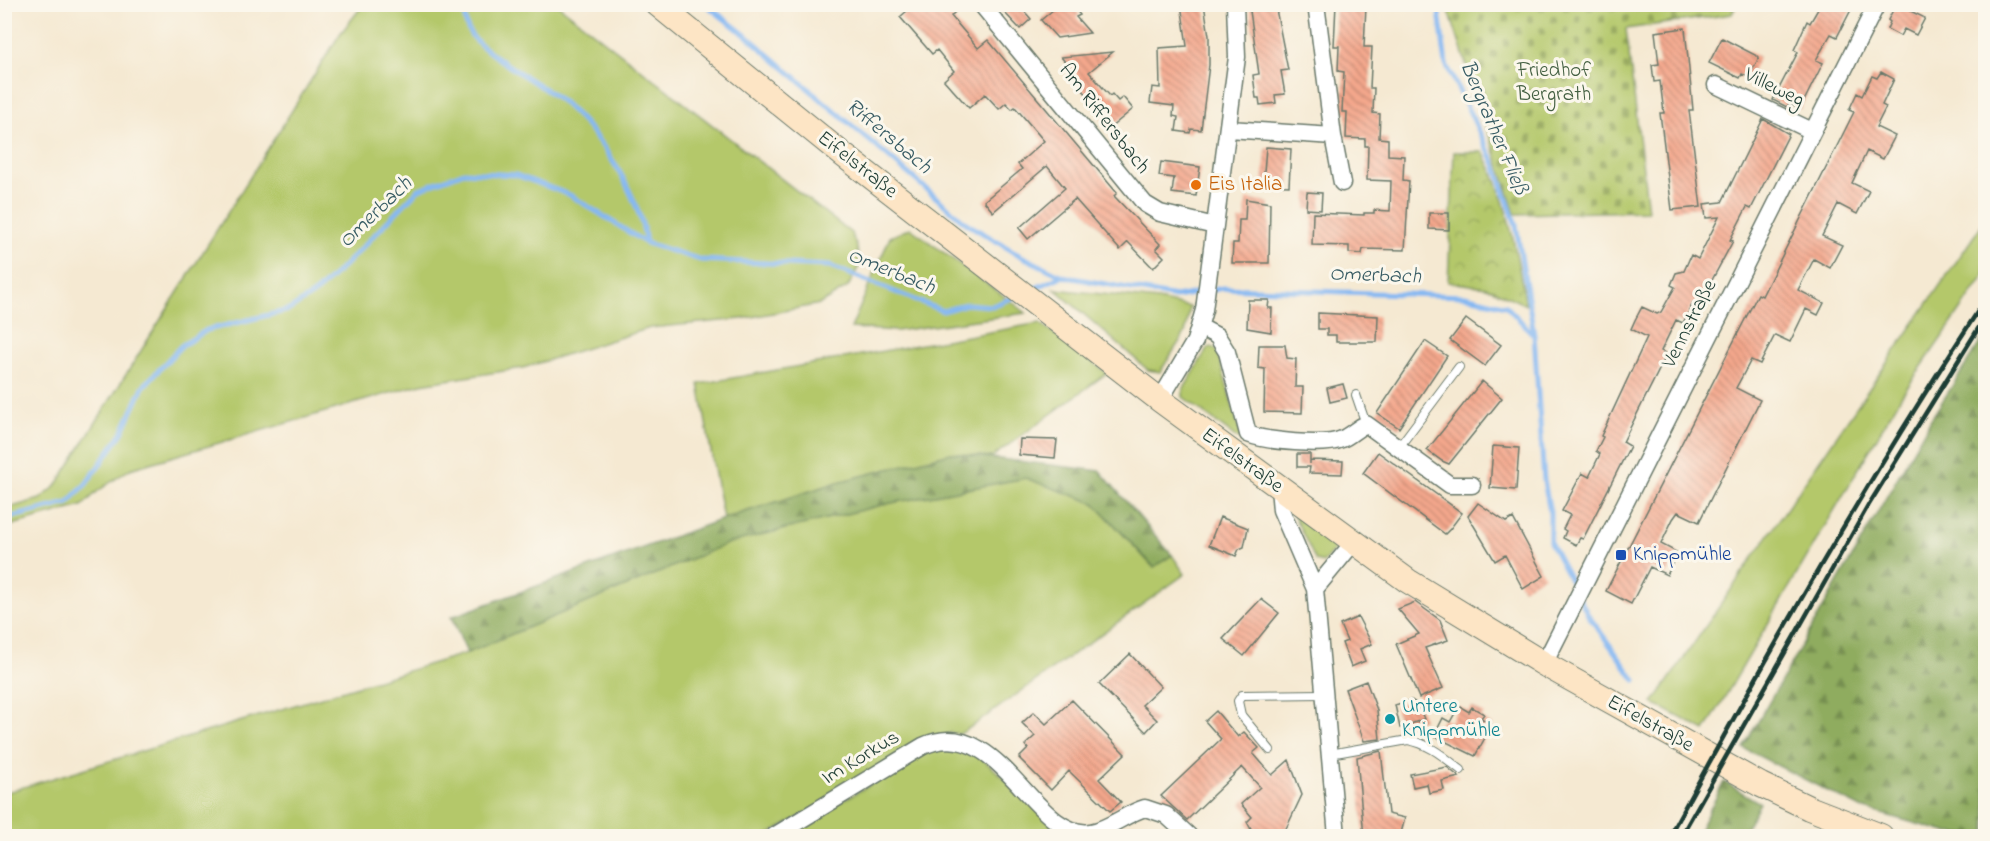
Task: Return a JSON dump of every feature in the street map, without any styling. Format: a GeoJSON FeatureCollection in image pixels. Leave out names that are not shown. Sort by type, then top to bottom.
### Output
{"type":"FeatureCollection","features":[{"type":"Feature","properties":{"kind":"main road","name":"Eifelstraße"},"geometry":{"type":"LineString","coordinates":[[657,4],[1007,282],[1160,400],[1408,581],[1544,664],[1761,785],[1809,808],[1881,837]]}},
{"type":"Feature","properties":{"kind":"street","name":"Am Riffersbach"},"geometry":{"type":"LineString","coordinates":[[981,4],[1145,204],[1160,213],[1215,226]]}},
{"type":"Feature","properties":{"kind":"street"},"geometry":{"type":"LineString","coordinates":[[1160,400],[1195,341],[1204,309],[1237,57],[1235,4]]}},
{"type":"Feature","properties":{"kind":"street"},"geometry":{"type":"LineString","coordinates":[[1316,4],[1333,136],[1342,183]]}},
{"type":"Feature","properties":{"kind":"street","name":"Vennstraße"},"geometry":{"type":"LineString","coordinates":[[1544,664],[1877,4]]}},
{"type":"Feature","properties":{"kind":"street","name":"Villeweg"},"geometry":{"type":"LineString","coordinates":[[1716,85],[1812,131]]}},
{"type":"Feature","properties":{"kind":"street"},"geometry":{"type":"LineString","coordinates":[[1229,129],[1333,136]]}},
{"type":"Feature","properties":{"kind":"street"},"geometry":{"type":"LineString","coordinates":[[1200,327],[1217,336],[1227,352],[1248,434],[1259,439],[1330,442],[1344,439],[1353,430],[1366,424],[1450,485],[1472,485]]}},
{"type":"Feature","properties":{"kind":"street"},"geometry":{"type":"LineString","coordinates":[[1279,488],[1281,510],[1315,589],[1337,837]]}},
{"type":"Feature","properties":{"kind":"street"},"geometry":{"type":"LineString","coordinates":[[1315,589],[1353,543]]}},
{"type":"Feature","properties":{"kind":"street","name":"Im Korkus"},"geometry":{"type":"LineString","coordinates":[[774,837],[934,741],[952,740],[976,749],[999,765],[1048,815],[1059,824],[1078,832],[1091,832],[1145,808],[1166,815],[1189,837]]}},
{"type":"Feature","properties":{"kind":"lane"},"geometry":{"type":"LineString","coordinates":[[1399,447],[1459,367]]}},
{"type":"Feature","properties":{"kind":"lane"},"geometry":{"type":"LineString","coordinates":[[1356,395],[1366,424]]}},
{"type":"Feature","properties":{"kind":"lane"},"geometry":{"type":"LineString","coordinates":[[1270,750],[1240,715],[1238,701],[1242,695],[1324,694]]}},
{"type":"Feature","properties":{"kind":"lane"},"geometry":{"type":"LineString","coordinates":[[1330,754],[1408,740],[1420,742],[1436,750],[1461,770]]}},
{"type":"Feature","properties":{"kind":"green space","name":"Friedhof Bergrath"},"geometry":{"type":"Polygon","coordinates":[[[1447,4],[1736,5],[1732,14],[1626,29],[1648,211],[1515,214],[1447,4]]]}},
{"type":"Feature","properties":{"kind":"green space"},"geometry":{"type":"Polygon","coordinates":[[[363,5],[558,5],[851,233],[857,247],[859,266],[848,287],[820,304],[741,319],[650,328],[523,368],[421,384],[130,469],[98,491],[82,506],[5,527],[5,509],[40,499],[56,486],[340,34],[363,5]]]}},
{"type":"Feature","properties":{"kind":"green space"},"geometry":{"type":"Polygon","coordinates":[[[1454,152],[1483,152],[1492,170],[1510,226],[1526,305],[1487,287],[1448,282],[1454,152]]]}},
{"type":"Feature","properties":{"kind":"green space"},"geometry":{"type":"Polygon","coordinates":[[[1985,220],[1985,275],[1900,398],[1705,731],[1653,703],[1985,220]]]}},
{"type":"Feature","properties":{"kind":"green space"},"geometry":{"type":"Polygon","coordinates":[[[910,228],[1026,313],[896,331],[851,328],[890,237],[910,228]]]}},
{"type":"Feature","properties":{"kind":"green space"},"geometry":{"type":"Polygon","coordinates":[[[1055,289],[1158,300],[1190,307],[1185,333],[1160,372],[1148,370],[1055,289]]]}},
{"type":"Feature","properties":{"kind":"green space"},"geometry":{"type":"Polygon","coordinates":[[[1040,323],[1107,373],[992,457],[951,453],[838,482],[723,519],[699,384],[1040,323]]]}},
{"type":"Feature","properties":{"kind":"green space"},"geometry":{"type":"Polygon","coordinates":[[[1985,335],[1986,836],[1949,833],[1861,808],[1743,748],[1931,419],[1985,335]]]}},
{"type":"Feature","properties":{"kind":"green space"},"geometry":{"type":"Polygon","coordinates":[[[1211,347],[1216,349],[1218,354],[1242,439],[1237,438],[1183,397],[1183,390],[1207,349],[1211,347]]]}},
{"type":"Feature","properties":{"kind":"green space"},"geometry":{"type":"Polygon","coordinates":[[[951,453],[1100,471],[1172,555],[1154,567],[1094,503],[1025,478],[886,504],[729,543],[467,653],[451,617],[723,519],[838,482],[951,453]]]}},
{"type":"Feature","properties":{"kind":"green space"},"geometry":{"type":"Polygon","coordinates":[[[1026,478],[1094,503],[1153,567],[1172,555],[1185,574],[960,734],[950,733],[766,836],[6,836],[7,792],[467,653],[729,543],[886,504],[1026,478]]]}},
{"type":"Feature","properties":{"kind":"green space"},"geometry":{"type":"Polygon","coordinates":[[[1293,514],[1338,546],[1323,563],[1316,561],[1293,514]]]}},
{"type":"Feature","properties":{"kind":"green space"},"geometry":{"type":"Polygon","coordinates":[[[951,747],[974,752],[1073,836],[781,836],[925,753],[951,747]]]}},
{"type":"Feature","properties":{"kind":"green space"},"geometry":{"type":"Polygon","coordinates":[[[1724,782],[1760,803],[1741,836],[1696,836],[1724,782]]]}},
{"type":"Feature","properties":{"kind":"building"},"geometry":{"type":"Polygon","coordinates":[[[915,4],[963,4],[951,16],[978,48],[988,40],[1117,193],[1114,196],[1160,244],[1156,249],[1164,257],[1153,268],[1128,242],[1120,250],[1075,199],[1028,239],[1019,228],[1065,188],[1047,166],[993,212],[984,201],[1022,169],[1018,164],[1044,141],[1015,107],[1012,109],[1006,103],[999,109],[985,94],[969,108],[944,80],[954,71],[937,50],[932,54],[900,17],[915,4]]]}},
{"type":"Feature","properties":{"kind":"building"},"geometry":{"type":"Polygon","coordinates":[[[1013,4],[1018,4],[1031,19],[1020,29],[1004,12],[1013,4]]]}},
{"type":"Feature","properties":{"kind":"building"},"geometry":{"type":"Polygon","coordinates":[[[1060,4],[1071,4],[1080,15],[1076,17],[1090,33],[1057,38],[1041,20],[1060,4]]]}},
{"type":"Feature","properties":{"kind":"building"},"geometry":{"type":"Polygon","coordinates":[[[1181,4],[1204,4],[1209,36],[1209,65],[1201,130],[1191,129],[1190,133],[1176,131],[1178,117],[1173,116],[1174,106],[1150,103],[1152,87],[1160,88],[1159,48],[1187,46],[1181,4]]]}},
{"type":"Feature","properties":{"kind":"building"},"geometry":{"type":"Polygon","coordinates":[[[1249,4],[1275,4],[1288,70],[1281,71],[1285,94],[1275,95],[1276,103],[1260,105],[1259,98],[1256,98],[1253,75],[1259,74],[1249,4]]]}},
{"type":"Feature","properties":{"kind":"building"},"geometry":{"type":"Polygon","coordinates":[[[1336,4],[1366,6],[1364,47],[1372,47],[1370,88],[1374,88],[1373,113],[1380,114],[1379,138],[1388,139],[1388,155],[1404,156],[1403,180],[1409,181],[1405,250],[1363,249],[1362,254],[1349,253],[1349,246],[1312,245],[1313,213],[1364,215],[1364,213],[1374,213],[1374,210],[1390,211],[1391,181],[1367,180],[1368,146],[1365,146],[1365,139],[1346,138],[1347,112],[1342,112],[1344,72],[1338,71],[1339,46],[1334,46],[1336,4]]]}},
{"type":"Feature","properties":{"kind":"building"},"geometry":{"type":"Polygon","coordinates":[[[1821,4],[1854,4],[1837,37],[1831,34],[1816,60],[1823,63],[1800,109],[1789,104],[1787,107],[1773,100],[1798,52],[1794,50],[1807,21],[1810,23],[1821,4]]]}},
{"type":"Feature","properties":{"kind":"building"},"geometry":{"type":"Polygon","coordinates":[[[1896,4],[1925,18],[1916,35],[1904,29],[1900,36],[1887,29],[1890,22],[1888,20],[1896,4]]]}},
{"type":"Feature","properties":{"kind":"building"},"geometry":{"type":"Polygon","coordinates":[[[1685,28],[1693,110],[1689,110],[1701,207],[1672,210],[1660,113],[1664,113],[1660,81],[1654,82],[1652,65],[1659,64],[1655,32],[1685,28]]]}},
{"type":"Feature","properties":{"kind":"building"},"geometry":{"type":"Polygon","coordinates":[[[1722,38],[1759,57],[1749,77],[1742,74],[1740,78],[1709,63],[1722,38]]]}},
{"type":"Feature","properties":{"kind":"building"},"geometry":{"type":"Polygon","coordinates":[[[1113,52],[1089,72],[1110,96],[1112,94],[1118,101],[1123,97],[1133,109],[1110,128],[1100,116],[1103,113],[1075,81],[1079,78],[1061,57],[1113,52]]]}},
{"type":"Feature","properties":{"kind":"building"},"geometry":{"type":"Polygon","coordinates":[[[1881,72],[1894,79],[1882,105],[1886,107],[1876,127],[1895,136],[1883,159],[1867,151],[1852,183],[1869,191],[1857,214],[1838,204],[1822,236],[1842,245],[1830,268],[1814,259],[1798,290],[1824,303],[1818,315],[1806,309],[1790,342],[1775,335],[1760,364],[1751,360],[1736,388],[1760,400],[1699,522],[1678,512],[1673,519],[1661,544],[1678,553],[1667,575],[1650,567],[1631,604],[1606,591],[1758,294],[1762,296],[1854,112],[1849,110],[1857,93],[1862,96],[1872,76],[1877,78],[1881,72]]]}},
{"type":"Feature","properties":{"kind":"building"},"geometry":{"type":"Polygon","coordinates":[[[1763,119],[1789,134],[1751,209],[1747,207],[1730,240],[1733,241],[1698,306],[1693,303],[1683,323],[1676,320],[1661,351],[1667,354],[1623,442],[1630,446],[1583,539],[1580,538],[1576,545],[1563,538],[1566,531],[1563,529],[1570,515],[1562,511],[1582,473],[1589,477],[1600,454],[1596,451],[1603,437],[1601,436],[1647,337],[1631,329],[1642,307],[1657,314],[1661,312],[1675,287],[1671,285],[1676,273],[1684,271],[1691,255],[1698,259],[1719,217],[1706,218],[1704,204],[1722,202],[1763,119]]]}},
{"type":"Feature","properties":{"kind":"building"},"geometry":{"type":"Polygon","coordinates":[[[1266,147],[1291,149],[1289,186],[1263,185],[1266,147]]]}},
{"type":"Feature","properties":{"kind":"building"},"geometry":{"type":"Polygon","coordinates":[[[1161,162],[1200,167],[1196,196],[1172,193],[1174,178],[1159,176],[1161,162]]]}},
{"type":"Feature","properties":{"kind":"building"},"geometry":{"type":"Polygon","coordinates":[[[1307,192],[1322,193],[1321,210],[1306,209],[1307,192]]]}},
{"type":"Feature","properties":{"kind":"building"},"geometry":{"type":"Polygon","coordinates":[[[1246,199],[1270,203],[1269,263],[1232,263],[1233,243],[1238,243],[1239,220],[1245,220],[1246,199]]]}},
{"type":"Feature","properties":{"kind":"building"},"geometry":{"type":"Polygon","coordinates":[[[1429,213],[1449,213],[1449,230],[1429,229],[1429,213]]]}},
{"type":"Feature","properties":{"kind":"building"},"geometry":{"type":"Polygon","coordinates":[[[1248,300],[1269,300],[1268,308],[1272,308],[1271,332],[1247,328],[1248,300]]]}},
{"type":"Feature","properties":{"kind":"building"},"geometry":{"type":"Polygon","coordinates":[[[1318,313],[1378,316],[1377,342],[1336,342],[1336,335],[1327,335],[1327,329],[1318,329],[1318,313]]]}},
{"type":"Feature","properties":{"kind":"building"},"geometry":{"type":"Polygon","coordinates":[[[1466,319],[1501,345],[1485,366],[1450,340],[1466,319]]]}},
{"type":"Feature","properties":{"kind":"building"},"geometry":{"type":"Polygon","coordinates":[[[1425,341],[1447,356],[1399,428],[1377,413],[1425,341]]]}},
{"type":"Feature","properties":{"kind":"building"},"geometry":{"type":"Polygon","coordinates":[[[1259,345],[1285,345],[1287,358],[1296,359],[1295,387],[1303,387],[1302,413],[1264,412],[1265,369],[1258,368],[1259,345]]]}},
{"type":"Feature","properties":{"kind":"building"},"geometry":{"type":"Polygon","coordinates":[[[1482,381],[1502,398],[1449,464],[1442,461],[1427,450],[1482,381]]]}},
{"type":"Feature","properties":{"kind":"building"},"geometry":{"type":"Polygon","coordinates":[[[1343,384],[1347,398],[1330,402],[1327,388],[1343,384]]]}},
{"type":"Feature","properties":{"kind":"building"},"geometry":{"type":"Polygon","coordinates":[[[1020,439],[1057,440],[1055,458],[1019,455],[1020,439]]]}},
{"type":"Feature","properties":{"kind":"building"},"geometry":{"type":"Polygon","coordinates":[[[1493,446],[1519,448],[1516,490],[1490,488],[1493,446]]]}},
{"type":"Feature","properties":{"kind":"building"},"geometry":{"type":"Polygon","coordinates":[[[1378,452],[1462,513],[1445,534],[1363,473],[1378,452]]]}},
{"type":"Feature","properties":{"kind":"building"},"geometry":{"type":"Polygon","coordinates":[[[1297,454],[1310,454],[1310,460],[1343,461],[1342,474],[1309,473],[1310,467],[1297,467],[1297,454]]]}},
{"type":"Feature","properties":{"kind":"building"},"geometry":{"type":"Polygon","coordinates":[[[1478,503],[1506,522],[1513,518],[1544,576],[1523,589],[1505,555],[1495,561],[1468,516],[1478,503]]]}},
{"type":"Feature","properties":{"kind":"building"},"geometry":{"type":"Polygon","coordinates":[[[1220,517],[1248,528],[1244,547],[1239,549],[1236,556],[1209,545],[1220,517]]]}},
{"type":"Feature","properties":{"kind":"building"},"geometry":{"type":"Polygon","coordinates":[[[1261,599],[1279,613],[1244,656],[1223,639],[1261,599]]]}},
{"type":"Feature","properties":{"kind":"building"},"geometry":{"type":"Polygon","coordinates":[[[1415,602],[1440,620],[1448,640],[1425,648],[1443,688],[1419,698],[1396,644],[1419,634],[1398,609],[1415,602]]]}},
{"type":"Feature","properties":{"kind":"building"},"geometry":{"type":"Polygon","coordinates":[[[1358,617],[1372,644],[1360,649],[1365,661],[1351,667],[1342,643],[1347,641],[1340,625],[1358,617]]]}},
{"type":"Feature","properties":{"kind":"building"},"geometry":{"type":"Polygon","coordinates":[[[1130,654],[1161,687],[1142,705],[1157,720],[1146,732],[1099,684],[1130,654]]]}},
{"type":"Feature","properties":{"kind":"building"},"geometry":{"type":"Polygon","coordinates":[[[1366,681],[1377,710],[1380,739],[1364,741],[1345,689],[1366,681]]]}},
{"type":"Feature","properties":{"kind":"building"},"geometry":{"type":"Polygon","coordinates":[[[1072,700],[1125,754],[1099,779],[1121,802],[1110,811],[1069,771],[1051,790],[1019,758],[1028,749],[1025,745],[1035,736],[1022,723],[1034,712],[1046,724],[1072,700]]]}},
{"type":"Feature","properties":{"kind":"building"},"geometry":{"type":"Polygon","coordinates":[[[1411,700],[1418,704],[1424,719],[1400,728],[1395,705],[1411,700]]]}},
{"type":"Feature","properties":{"kind":"building"},"geometry":{"type":"Polygon","coordinates":[[[1459,706],[1469,712],[1472,707],[1484,714],[1481,718],[1492,725],[1475,756],[1434,736],[1443,718],[1450,722],[1459,706]]]}},
{"type":"Feature","properties":{"kind":"building"},"geometry":{"type":"Polygon","coordinates":[[[1216,711],[1238,737],[1244,732],[1259,748],[1253,753],[1272,775],[1289,760],[1302,795],[1282,837],[1255,837],[1247,822],[1252,817],[1241,804],[1260,787],[1242,767],[1187,820],[1161,796],[1221,739],[1205,721],[1216,711]]]}},
{"type":"Feature","properties":{"kind":"building"},"geometry":{"type":"Polygon","coordinates":[[[1381,751],[1388,814],[1405,818],[1400,837],[1364,837],[1357,757],[1381,751]]]}},
{"type":"Feature","properties":{"kind":"building"},"geometry":{"type":"Polygon","coordinates":[[[1447,767],[1459,777],[1442,781],[1444,790],[1429,793],[1427,784],[1413,787],[1410,774],[1447,767]]]}},
{"type":"Feature","properties":{"kind":"waterway"},"geometry":{"type":"LineString","coordinates":[[465,4],[466,25],[475,40],[564,103],[578,116],[604,149],[627,185],[642,224],[646,243]]}},
{"type":"Feature","properties":{"kind":"waterway","name":"Riffersbach"},"geometry":{"type":"LineString","coordinates":[[705,4],[748,37],[966,223],[1021,256],[1062,276]]}},
{"type":"Feature","properties":{"kind":"waterway","name":"Bergrather Fließ"},"geometry":{"type":"LineString","coordinates":[[1438,4],[1446,64],[1494,162],[1516,225],[1534,334]]}},
{"type":"Feature","properties":{"kind":"waterway","name":"Omerbach"},"geometry":{"type":"LineString","coordinates":[[4,519],[68,503],[86,484],[122,433],[143,387],[181,346],[207,330],[289,310],[315,293],[419,189],[464,172],[516,175],[570,195],[646,243],[701,260],[830,266],[943,311],[966,304],[992,306],[1014,297]]}},
{"type":"Feature","properties":{"kind":"waterway","name":"Omerbach"},"geometry":{"type":"LineString","coordinates":[[1031,290],[1062,276],[1176,297],[1223,288],[1465,296],[1506,306],[1534,335],[1544,481],[1550,512],[1550,542],[1576,591]]}},
{"type":"Feature","properties":{"kind":"waterway","name":"Omerbach"},"geometry":{"type":"LineString","coordinates":[[1580,599],[1588,615],[1635,680]]}},
{"type":"Feature","properties":{"kind":"waterway","name":"Omerbach"},"geometry":{"type":"LineString","coordinates":[[1800,829],[1806,836]]}},
{"type":"Feature","properties":{"kind":"railway"},"geometry":{"type":"LineString","coordinates":[[1669,836],[1861,497],[1986,299]]}},
{"type":"Feature","properties":{"kind":"railway"},"geometry":{"type":"LineString","coordinates":[[1681,836],[1868,506],[1986,316]]}},
{"type":"Feature","properties":{"kind":"place","name":"Eis Italia"},"geometry":{"type":"Point","coordinates":[1196,185]}},
{"type":"Feature","properties":{"kind":"place","name":"Knippmühle"},"geometry":{"type":"Point","coordinates":[1621,555]}},
{"type":"Feature","properties":{"kind":"place","name":"Untere Knippmühle"},"geometry":{"type":"Point","coordinates":[1390,719]}}]}
